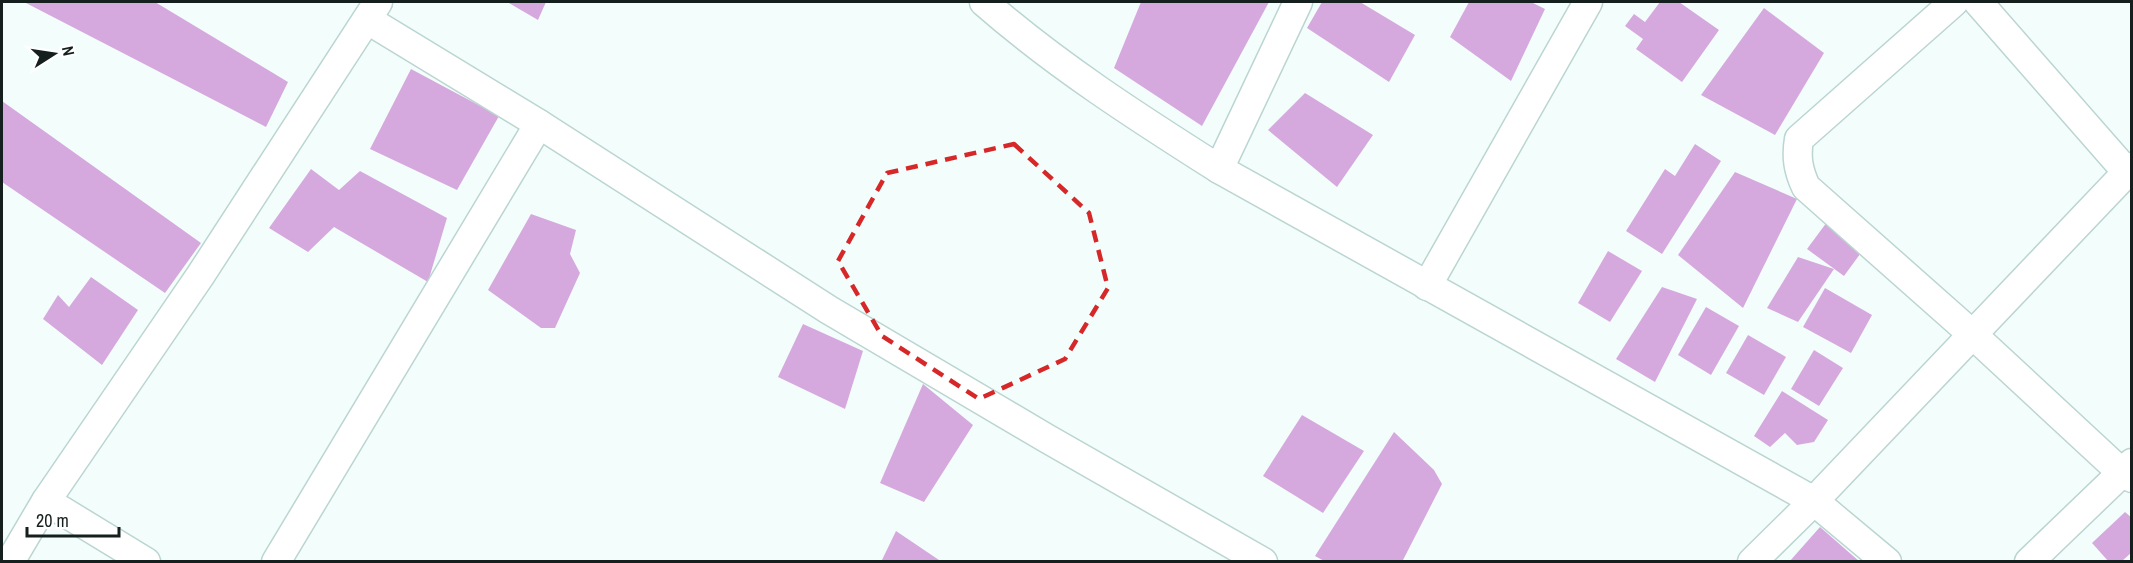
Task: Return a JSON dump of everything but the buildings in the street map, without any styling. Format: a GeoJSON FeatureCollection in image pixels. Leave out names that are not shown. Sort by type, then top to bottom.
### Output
{"type":"FeatureCollection","features":[{"type":"Feature","properties":{"kind":"street"},"geometry":{"type":"LineString","coordinates":[[984,2],[1065,67],[1130,113],[1219,169],[1814,501],[1887,561]]}},
{"type":"Feature","properties":{"kind":"street"},"geometry":{"type":"LineString","coordinates":[[1219,169],[1298,2]]}},
{"type":"Feature","properties":{"kind":"street"},"geometry":{"type":"LineString","coordinates":[[1427,286],[1588,2]]}},
{"type":"Feature","properties":{"kind":"street"},"geometry":{"type":"LineString","coordinates":[[1954,2],[1799,139],[1797,152],[1799,171],[1806,187],[2128,471],[2029,561]]}},
{"type":"Feature","properties":{"kind":"street"},"geometry":{"type":"LineString","coordinates":[[1752,561],[1814,501],[2129,169],[1978,2]]}},
{"type":"Feature","properties":{"kind":"street"},"geometry":{"type":"LineString","coordinates":[[10,561],[46,501],[200,276],[373,11],[539,124],[829,310],[1046,438],[1263,561]]}},
{"type":"Feature","properties":{"kind":"street"},"geometry":{"type":"LineString","coordinates":[[276,561],[539,124]]}},
{"type":"Feature","properties":{"kind":"street"},"geometry":{"type":"LineString","coordinates":[[46,501],[146,561]]}},
{"type":"Feature","properties":{"kind":"highlighted area"},"geometry":{"type":"Polygon","coordinates":[[[1014,144],[1089,213],[1108,288],[1065,359],[979,399],[882,336],[838,261],[887,173],[1014,144]]]}}]}
